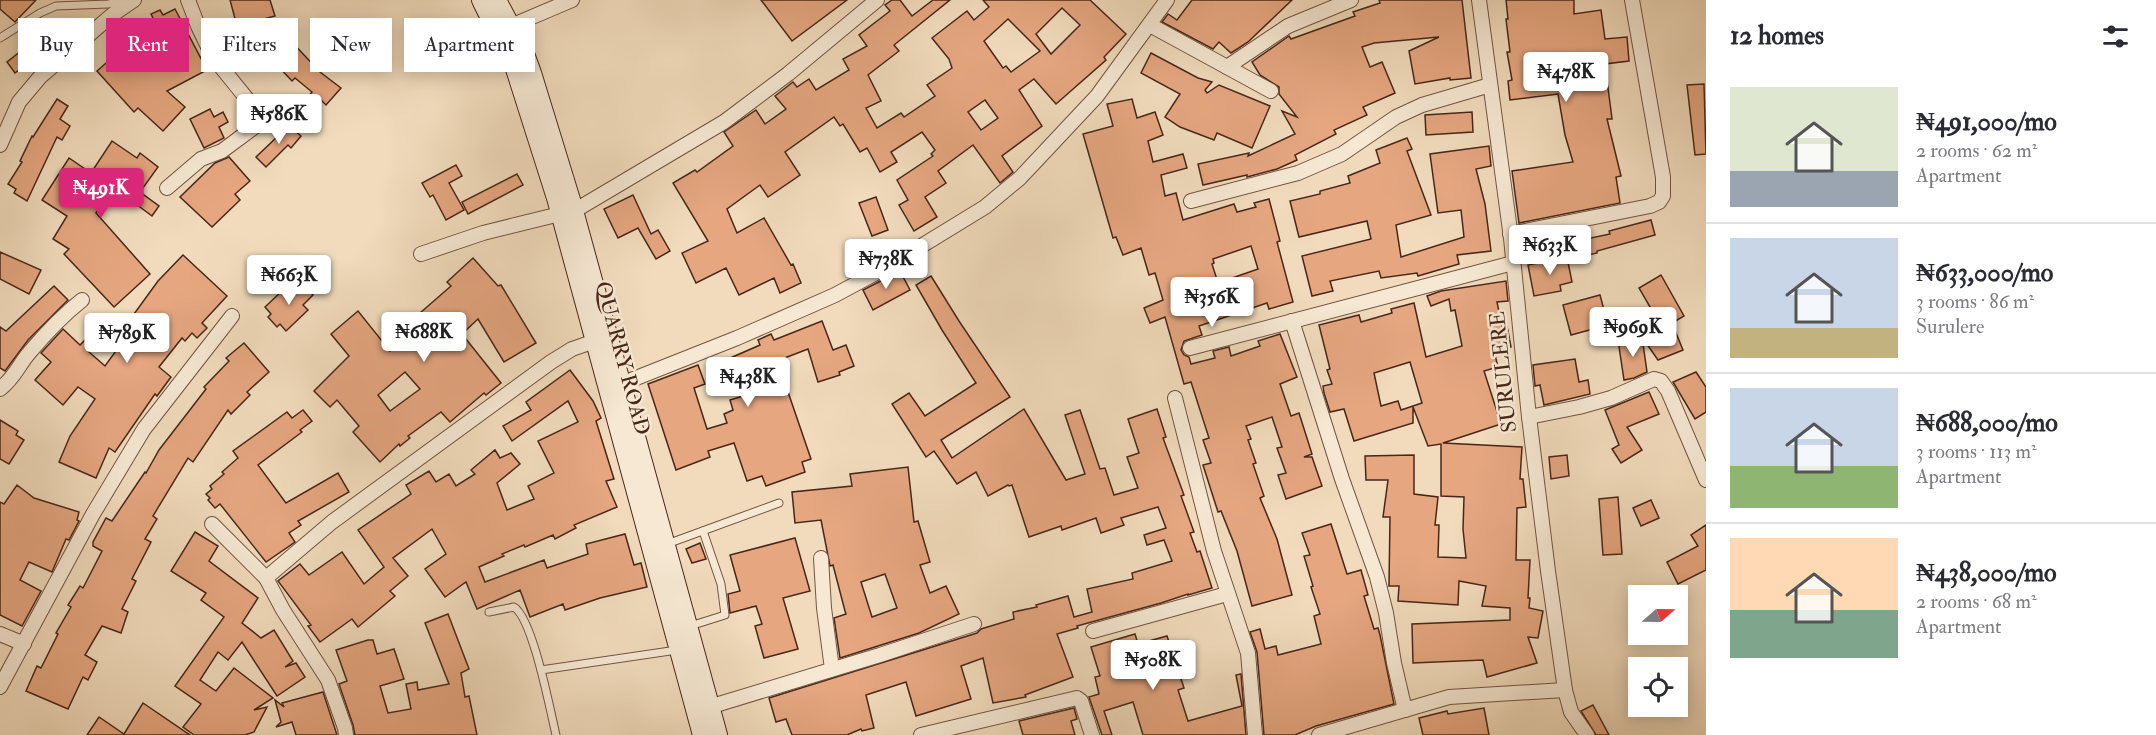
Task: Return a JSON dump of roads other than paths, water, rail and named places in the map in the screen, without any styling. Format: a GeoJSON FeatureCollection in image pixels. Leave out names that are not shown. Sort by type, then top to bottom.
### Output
{"type":"FeatureCollection","features":[{"type":"Feature","properties":{"kind":"main road","name":"QUARRY ROAD"},"geometry":{"type":"LineString","coordinates":[[481,0],[518,78],[567,213],[621,384],[718,735]]}},
{"type":"Feature","properties":{"kind":"main road","name":"QUARRY ROAD"},"geometry":{"type":"LineString","coordinates":[[497,0],[507,18]]}},
{"type":"Feature","properties":{"kind":"main road","name":"QUARRY ROAD"},"geometry":{"type":"LineString","coordinates":[[532,72],[567,213],[595,341],[702,735]]}},
{"type":"Feature","properties":{"kind":"street"},"geometry":{"type":"LineString","coordinates":[[0,145],[19,102],[40,77],[112,15],[134,0]]}},
{"type":"Feature","properties":{"kind":"street"},"geometry":{"type":"LineString","coordinates":[[167,188],[201,159],[222,151],[257,125],[258,117],[256,110],[213,57],[189,0]]}},
{"type":"Feature","properties":{"kind":"street"},"geometry":{"type":"LineString","coordinates":[[530,18],[572,0]]}},
{"type":"Feature","properties":{"kind":"street"},"geometry":{"type":"LineString","coordinates":[[421,254],[483,233],[567,213],[724,122],[788,74],[877,0]]}},
{"type":"Feature","properties":{"kind":"street"},"geometry":{"type":"LineString","coordinates":[[621,384],[834,295],[887,267],[985,207],[1020,178],[1097,96],[1167,0]]}},
{"type":"Feature","properties":{"kind":"street"},"geometry":{"type":"LineString","coordinates":[[1227,67],[1288,26],[1351,0]]}},
{"type":"Feature","properties":{"kind":"street","name":"SURULERE"},"geometry":{"type":"LineString","coordinates":[[1479,0],[1510,234],[1528,417],[1565,690],[1571,712],[1587,735]]}},
{"type":"Feature","properties":{"kind":"street"},"geometry":{"type":"LineString","coordinates":[[1510,234],[1650,206],[1659,202],[1663,196],[1663,177],[1655,124],[1632,0]]}},
{"type":"Feature","properties":{"kind":"street"},"geometry":{"type":"LineString","coordinates":[[1150,25],[1271,91]]}},
{"type":"Feature","properties":{"kind":"street"},"geometry":{"type":"LineString","coordinates":[[1191,201],[1298,173],[1342,154],[1396,117],[1422,105],[1490,85]]}},
{"type":"Feature","properties":{"kind":"street"},"geometry":{"type":"LineString","coordinates":[[1190,348],[1513,263]]}},
{"type":"Feature","properties":{"kind":"street"},"geometry":{"type":"LineString","coordinates":[[0,389],[12,379],[28,354],[82,300]]}},
{"type":"Feature","properties":{"kind":"street"},"geometry":{"type":"LineString","coordinates":[[0,687],[93,514],[144,429],[232,316]]}},
{"type":"Feature","properties":{"kind":"street"},"geometry":{"type":"LineString","coordinates":[[1292,321],[1377,578],[1406,710]]}},
{"type":"Feature","properties":{"kind":"street"},"geometry":{"type":"LineString","coordinates":[[266,578],[332,522],[551,362],[572,349],[595,341]]}},
{"type":"Feature","properties":{"kind":"street"},"geometry":{"type":"LineString","coordinates":[[1528,417],[1611,398],[1654,379],[1661,381],[1668,391],[1706,480]]}},
{"type":"Feature","properties":{"kind":"street"},"geometry":{"type":"LineString","coordinates":[[1175,398],[1227,594],[1248,653],[1255,735]]}},
{"type":"Feature","properties":{"kind":"street"},"geometry":{"type":"LineString","coordinates":[[212,524],[266,578],[282,610],[328,680],[346,735]]}},
{"type":"Feature","properties":{"kind":"street"},"geometry":{"type":"LineString","coordinates":[[821,558],[831,669]]}},
{"type":"Feature","properties":{"kind":"street"},"geometry":{"type":"LineString","coordinates":[[1093,631],[1227,594]]}},
{"type":"Feature","properties":{"kind":"street"},"geometry":{"type":"LineString","coordinates":[[709,707],[974,624]]}},
{"type":"Feature","properties":{"kind":"street"},"geometry":{"type":"LineString","coordinates":[[0,634],[24,644]]}},
{"type":"Feature","properties":{"kind":"street"},"geometry":{"type":"LineString","coordinates":[[1319,735],[1449,697],[1565,690]]}},
{"type":"Feature","properties":{"kind":"street"},"geometry":{"type":"LineString","coordinates":[[921,735],[1077,698],[1081,701],[1092,735]]}},
{"type":"Feature","properties":{"kind":"lane"},"geometry":{"type":"LineString","coordinates":[[0,38],[54,3],[108,4],[129,0]]}},
{"type":"Feature","properties":{"kind":"lane"},"geometry":{"type":"LineString","coordinates":[[665,545],[779,503]]}},
{"type":"Feature","properties":{"kind":"lane"},"geometry":{"type":"LineString","coordinates":[[687,627],[725,615],[721,584],[703,531]]}},
{"type":"Feature","properties":{"kind":"lane"},"geometry":{"type":"LineString","coordinates":[[489,612],[514,607],[518,609],[524,620],[541,670],[556,735]]}},
{"type":"Feature","properties":{"kind":"lane"},"geometry":{"type":"LineString","coordinates":[[541,670],[679,650]]}}]}
